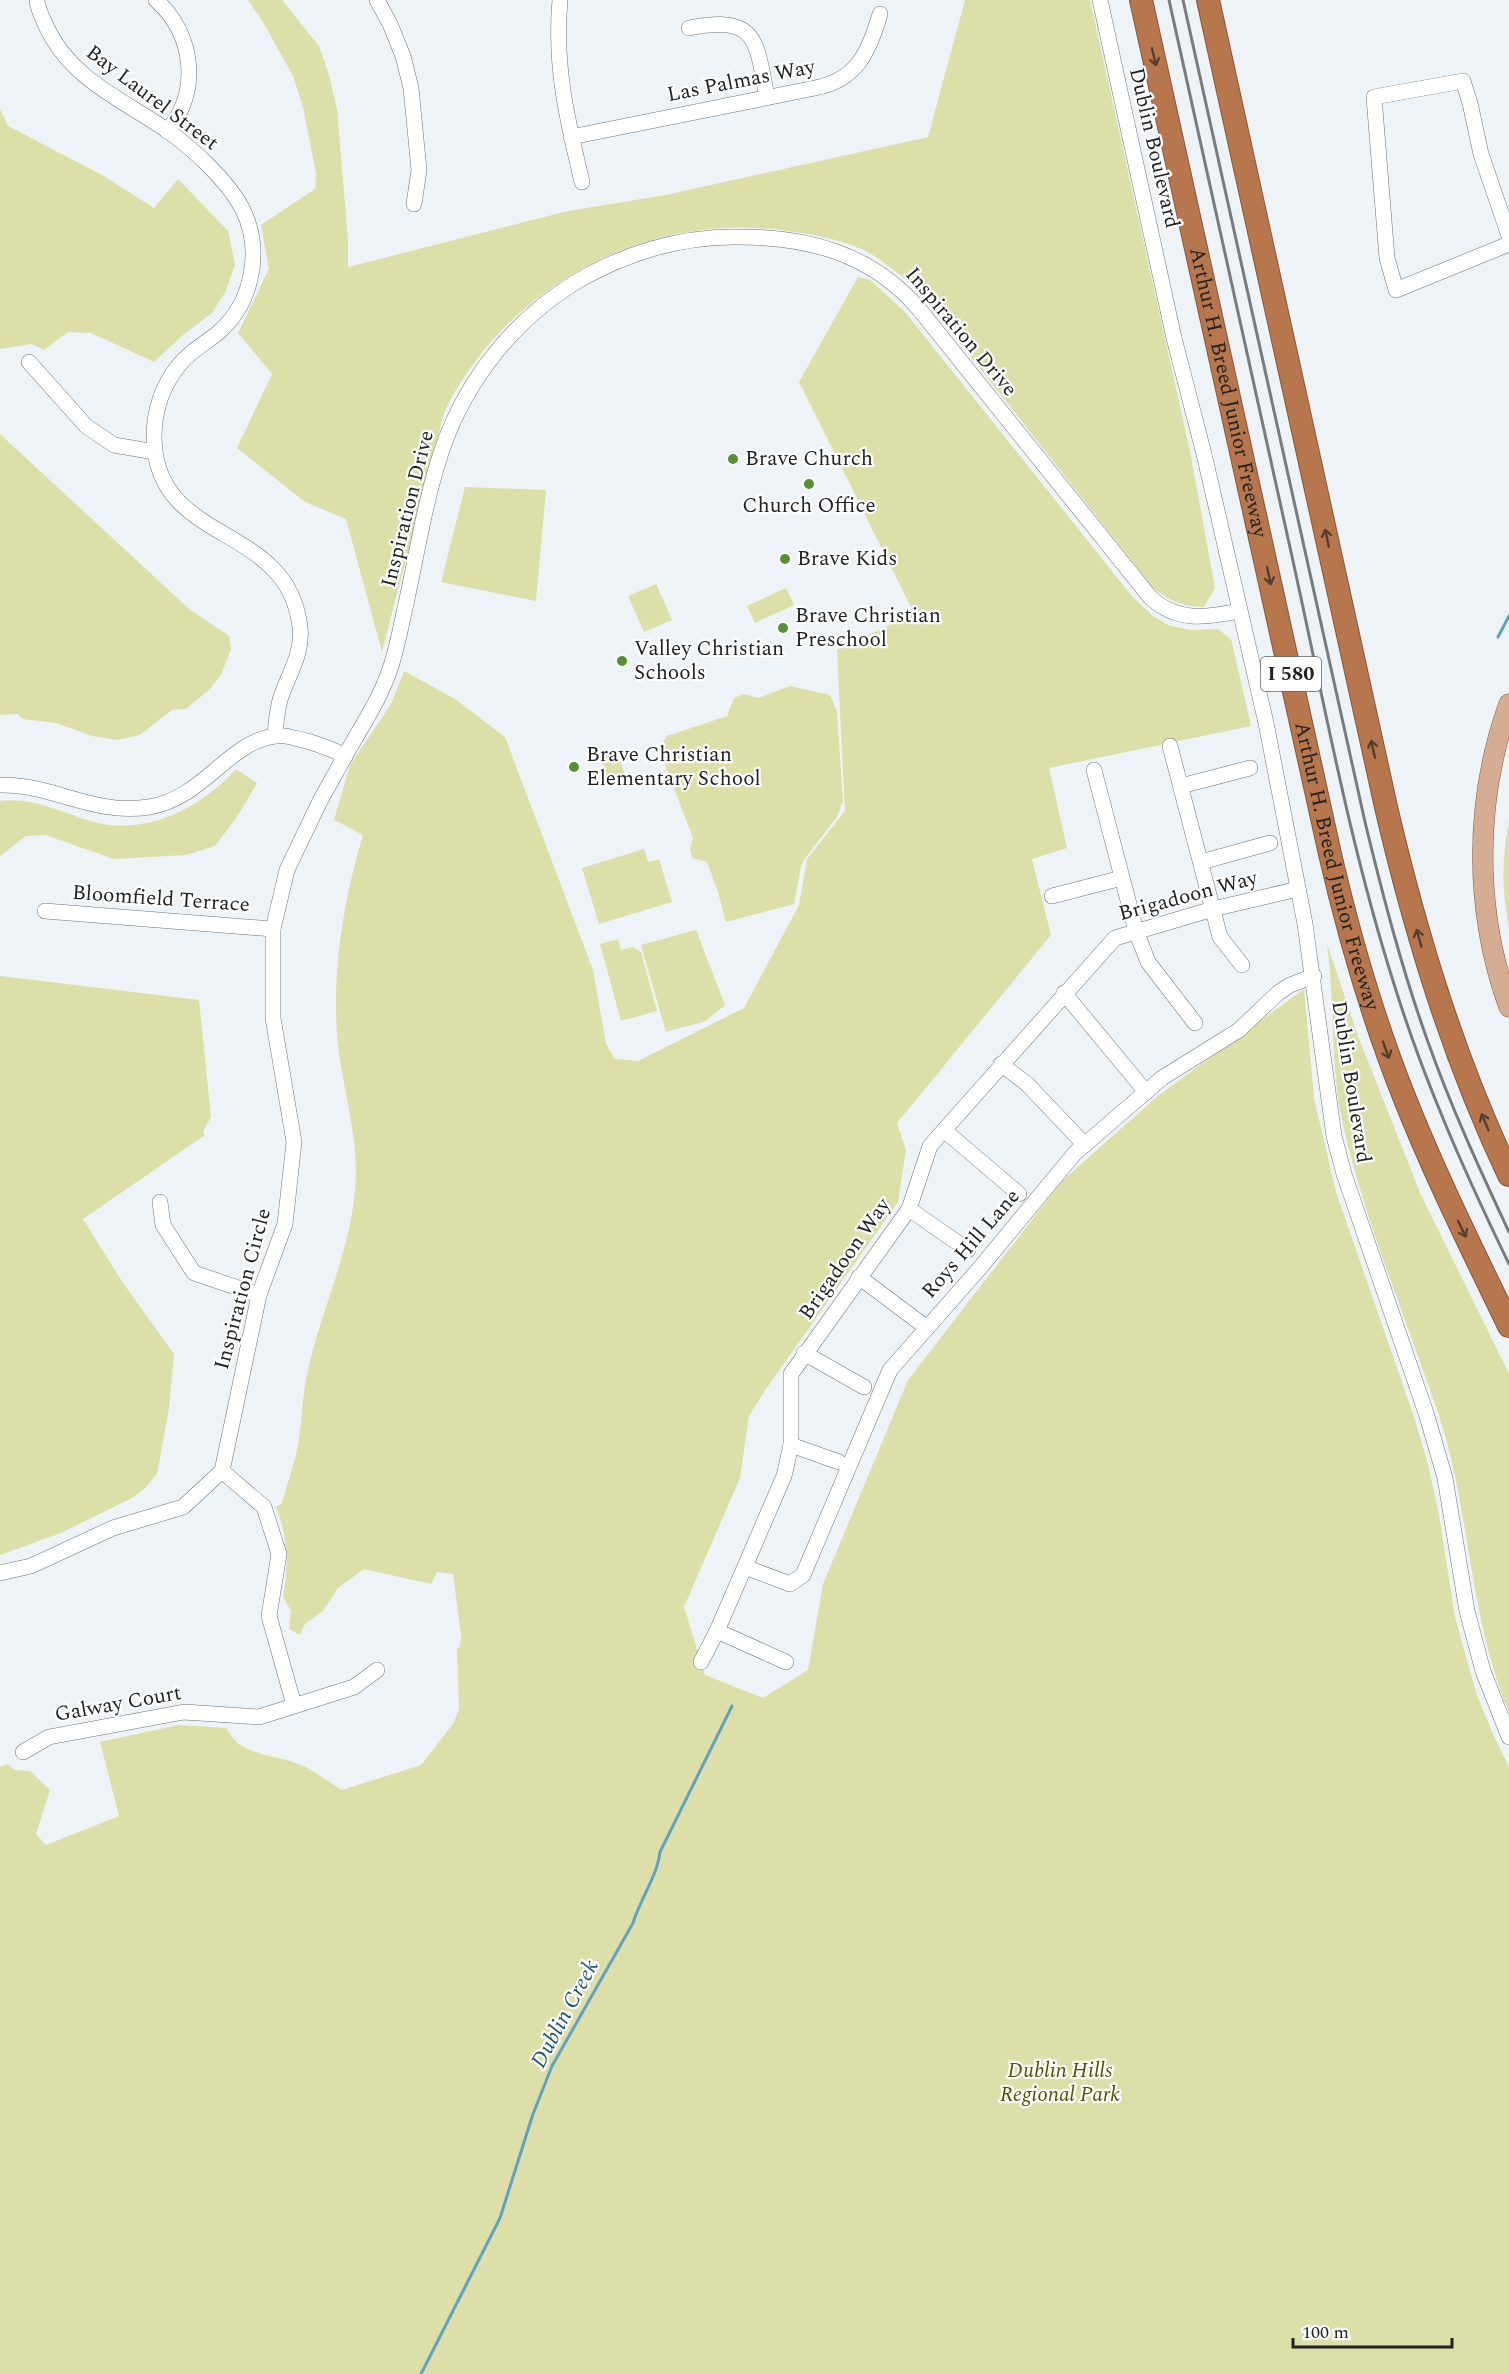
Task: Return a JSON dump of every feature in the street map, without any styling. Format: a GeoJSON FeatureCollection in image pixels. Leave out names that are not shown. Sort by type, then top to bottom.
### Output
{"type":"FeatureCollection","features":[{"type":"Feature","properties":{"kind":"highway","name":"Arthur H. Breed Junior Freeway"},"geometry":{"type":"LineString","coordinates":[[1141,0],[1330,854],[1352,942],[1379,1028],[1410,1113],[1446,1195],[1509,1326]]}},
{"type":"Feature","properties":{"kind":"highway","name":"I 580"},"geometry":{"type":"LineString","coordinates":[[1208,0],[1413,919],[1456,1051],[1509,1175]]}},
{"type":"Feature","properties":{"kind":"main road"},"geometry":{"type":"LineString","coordinates":[[1509,704],[1490,779],[1484,825],[1483,857],[1490,937],[1509,1006]]}},
{"type":"Feature","properties":{"kind":"street","name":"Bay Laurel Street"},"geometry":{"type":"LineString","coordinates":[[37,0],[38,8],[56,46],[69,62],[84,76],[167,130],[212,170],[237,200],[249,228],[253,263],[249,284],[238,310],[219,332],[180,363],[165,388],[156,415],[155,452],[164,479],[181,505],[202,523],[264,558],[278,572],[293,597],[300,628],[300,643],[296,661],[281,696],[275,736]]}},
{"type":"Feature","properties":{"kind":"street"},"geometry":{"type":"LineString","coordinates":[[156,0],[167,10],[184,38],[189,74],[185,105],[167,130]]}},
{"type":"Feature","properties":{"kind":"street"},"geometry":{"type":"LineString","coordinates":[[377,0],[403,56],[411,88],[419,170],[414,204]]}},
{"type":"Feature","properties":{"kind":"street"},"geometry":{"type":"LineString","coordinates":[[560,0],[557,31],[558,60],[563,100],[582,182]]}},
{"type":"Feature","properties":{"kind":"street","name":"Dublin Boulevard"},"geometry":{"type":"LineString","coordinates":[[1100,0],[1172,327],[1204,454],[1266,723],[1314,976],[1333,1127],[1344,1174],[1426,1413],[1442,1468],[1467,1611],[1483,1671],[1509,1737]]}},
{"type":"Feature","properties":{"kind":"street","name":"Las Palmas Way"},"geometry":{"type":"LineString","coordinates":[[571,136],[829,85],[851,72],[866,52],[880,14]]}},
{"type":"Feature","properties":{"kind":"street"},"geometry":{"type":"LineString","coordinates":[[689,28],[725,24],[746,33],[759,54],[767,97]]}},
{"type":"Feature","properties":{"kind":"street"},"geometry":{"type":"LineString","coordinates":[[1509,236],[1481,154],[1463,81],[1374,98],[1388,258],[1396,290],[1509,244]]}},
{"type":"Feature","properties":{"kind":"street","name":"Inspiration Drive"},"geometry":{"type":"LineString","coordinates":[[345,756],[389,673],[439,461],[451,425],[479,375],[517,329],[570,286],[627,257],[659,247],[694,240],[739,237],[796,242],[849,256],[885,275],[919,309],[1154,602],[1175,613],[1191,617],[1210,617],[1239,610]]}},
{"type":"Feature","properties":{"kind":"street"},"geometry":{"type":"LineString","coordinates":[[29,362],[86,426],[114,446],[155,452]]}},
{"type":"Feature","properties":{"kind":"street"},"geometry":{"type":"LineString","coordinates":[[0,785],[28,786],[90,805],[112,809],[151,807],[173,801],[189,793],[244,747],[275,736],[291,737],[332,748],[345,756]]}},
{"type":"Feature","properties":{"kind":"street"},"geometry":{"type":"LineString","coordinates":[[1170,746],[1220,937],[1242,965]]}},
{"type":"Feature","properties":{"kind":"street","name":"Inspiration Circle"},"geometry":{"type":"LineString","coordinates":[[222,1471],[259,1295],[285,1224],[294,1142],[273,1018],[273,929],[287,870],[320,801],[345,756]]}},
{"type":"Feature","properties":{"kind":"street"},"geometry":{"type":"LineString","coordinates":[[1181,786],[1250,768]]}},
{"type":"Feature","properties":{"kind":"street"},"geometry":{"type":"LineString","coordinates":[[1094,770],[1136,931],[1148,962],[1195,1023]]}},
{"type":"Feature","properties":{"kind":"street"},"geometry":{"type":"LineString","coordinates":[[1201,862],[1269,843]]}},
{"type":"Feature","properties":{"kind":"street"},"geometry":{"type":"LineString","coordinates":[[1052,896],[1122,878]]}},
{"type":"Feature","properties":{"kind":"street","name":"Brigadoon Way"},"geometry":{"type":"LineString","coordinates":[[701,1662],[717,1631],[784,1476],[791,1445],[791,1374],[858,1277],[909,1209],[930,1146],[1115,938],[1213,909],[1298,889]]}},
{"type":"Feature","properties":{"kind":"street","name":"Bloomfield Terrace"},"geometry":{"type":"LineString","coordinates":[[45,911],[273,929]]}},
{"type":"Feature","properties":{"kind":"street","name":"Roys Hill Lane"},"geometry":{"type":"LineString","coordinates":[[745,1567],[790,1584],[802,1575],[890,1370],[1085,1145],[1179,1066],[1239,1030],[1278,993],[1290,985],[1314,976]]}},
{"type":"Feature","properties":{"kind":"street"},"geometry":{"type":"LineString","coordinates":[[1064,993],[1146,1092]]}},
{"type":"Feature","properties":{"kind":"street"},"geometry":{"type":"LineString","coordinates":[[1001,1064],[1027,1084],[1085,1145]]}},
{"type":"Feature","properties":{"kind":"street"},"geometry":{"type":"LineString","coordinates":[[944,1130],[1019,1194]]}},
{"type":"Feature","properties":{"kind":"street"},"geometry":{"type":"LineString","coordinates":[[160,1202],[164,1225],[194,1273],[259,1295]]}},
{"type":"Feature","properties":{"kind":"street"},"geometry":{"type":"LineString","coordinates":[[909,1209],[968,1250]]}},
{"type":"Feature","properties":{"kind":"street"},"geometry":{"type":"LineString","coordinates":[[858,1277],[927,1328]]}},
{"type":"Feature","properties":{"kind":"street"},"geometry":{"type":"LineString","coordinates":[[804,1353],[864,1387]]}},
{"type":"Feature","properties":{"kind":"street"},"geometry":{"type":"LineString","coordinates":[[791,1445],[839,1462]]}},
{"type":"Feature","properties":{"kind":"street"},"geometry":{"type":"LineString","coordinates":[[0,1573],[31,1566],[113,1528],[183,1507],[222,1471],[264,1507],[279,1554],[269,1616],[294,1705]]}},
{"type":"Feature","properties":{"kind":"street"},"geometry":{"type":"LineString","coordinates":[[717,1631],[786,1662]]}},
{"type":"Feature","properties":{"kind":"street","name":"Galway Court"},"geometry":{"type":"LineString","coordinates":[[23,1752],[49,1737],[184,1712],[259,1717],[354,1688],[377,1670]]}},
{"type":"Feature","properties":{"kind":"green space"},"geometry":{"type":"Polygon","coordinates":[[[248,0],[282,0],[319,46],[337,109],[348,241],[348,267],[568,211],[666,195],[928,137],[965,0],[1090,0],[1190,451],[1215,588],[1204,607],[1177,602],[1154,589],[915,286],[871,254],[841,242],[788,231],[737,228],[687,232],[638,244],[592,264],[549,289],[511,321],[477,359],[449,402],[443,417],[382,652],[346,519],[305,502],[237,448],[272,374],[238,333],[269,269],[261,225],[315,189],[316,173],[303,107],[293,76],[248,0]]]}},
{"type":"Feature","properties":{"kind":"green space"},"geometry":{"type":"Polygon","coordinates":[[[0,109],[8,126],[102,175],[154,208],[178,179],[228,231],[235,264],[226,291],[212,313],[183,335],[154,362],[91,333],[68,332],[44,350],[32,344],[0,349],[0,109]]]}},
{"type":"Feature","properties":{"kind":"green space","name":"Dublin Hills Regional Park"},"geometry":{"type":"Polygon","coordinates":[[[858,277],[870,280],[905,312],[1131,595],[1153,616],[1168,625],[1190,630],[1218,629],[1231,639],[1251,726],[1049,768],[1067,848],[1032,859],[1051,935],[897,1123],[906,1150],[898,1202],[749,1416],[740,1478],[684,1607],[705,1675],[763,1698],[808,1670],[823,1584],[908,1380],[1062,1181],[1159,1095],[1304,989],[1314,1098],[1336,1192],[1428,1464],[1439,1515],[1455,1617],[1477,1695],[1509,1767],[1509,2374],[0,2374],[0,1767],[7,1764],[15,1770],[30,1771],[50,1790],[36,1834],[46,1845],[119,1816],[100,1742],[178,1725],[227,1728],[240,1745],[305,1767],[342,1790],[421,1765],[453,1724],[459,1709],[457,1648],[460,1647],[461,1635],[453,1574],[437,1572],[431,1584],[364,1569],[338,1588],[323,1611],[305,1624],[300,1635],[289,1629],[291,1611],[283,1597],[286,1551],[283,1529],[276,1507],[282,1503],[296,1453],[307,1374],[344,1249],[354,1198],[355,1156],[352,1124],[338,1046],[336,993],[344,913],[363,835],[334,820],[350,765],[391,704],[404,671],[455,699],[505,737],[593,970],[606,1044],[615,1059],[638,1061],[744,1008],[799,905],[807,859],[845,811],[837,650],[914,613],[799,382],[858,277]]]}},
{"type":"Feature","properties":{"kind":"green space"},"geometry":{"type":"Polygon","coordinates":[[[0,434],[188,608],[229,636],[231,649],[221,675],[210,689],[186,709],[172,710],[140,735],[117,740],[92,736],[56,723],[22,719],[18,714],[0,715],[0,434]]]}},
{"type":"Feature","properties":{"kind":"green space"},"geometry":{"type":"Polygon","coordinates":[[[465,487],[546,490],[536,601],[441,582],[465,487]]]}},
{"type":"Feature","properties":{"kind":"green space"},"geometry":{"type":"Polygon","coordinates":[[[656,584],[672,620],[644,632],[628,596],[656,584]]]}},
{"type":"Feature","properties":{"kind":"green space"},"geometry":{"type":"Polygon","coordinates":[[[786,588],[794,605],[755,623],[747,606],[786,588]]]}},
{"type":"Feature","properties":{"kind":"green space"},"geometry":{"type":"Polygon","coordinates":[[[790,686],[830,695],[837,712],[843,801],[837,817],[801,866],[794,904],[726,922],[707,862],[692,858],[690,849],[693,838],[659,749],[667,736],[727,716],[734,698],[744,694],[758,698],[790,686]]]}},
{"type":"Feature","properties":{"kind":"green space"},"geometry":{"type":"Polygon","coordinates":[[[617,751],[625,775],[608,781],[600,757],[617,751]]]}},
{"type":"Feature","properties":{"kind":"green space"},"geometry":{"type":"Polygon","coordinates":[[[236,769],[257,783],[237,817],[215,846],[186,855],[114,859],[45,835],[26,836],[0,856],[0,801],[24,801],[93,822],[133,825],[153,822],[190,807],[222,783],[236,769]]]}},
{"type":"Feature","properties":{"kind":"green space"},"geometry":{"type":"Polygon","coordinates":[[[1509,822],[1509,929],[1503,876],[1509,822]]]}},
{"type":"Feature","properties":{"kind":"green space"},"geometry":{"type":"Polygon","coordinates":[[[644,849],[648,862],[659,859],[672,902],[599,924],[582,868],[644,849]]]}},
{"type":"Feature","properties":{"kind":"green space"},"geometry":{"type":"Polygon","coordinates":[[[696,930],[725,1005],[706,1021],[666,1032],[641,945],[696,930]]]}},
{"type":"Feature","properties":{"kind":"green space"},"geometry":{"type":"Polygon","coordinates":[[[618,939],[621,950],[633,947],[641,952],[657,1011],[621,1021],[600,944],[618,939]]]}},
{"type":"Feature","properties":{"kind":"green space"},"geometry":{"type":"Polygon","coordinates":[[[1327,944],[1358,1036],[1421,1195],[1509,1374],[1509,1712],[1497,1679],[1479,1611],[1446,1439],[1367,1212],[1349,1151],[1338,1098],[1327,944]]]}},
{"type":"Feature","properties":{"kind":"green space"},"geometry":{"type":"Polygon","coordinates":[[[0,976],[199,1000],[211,1117],[203,1131],[205,1135],[83,1219],[123,1283],[174,1354],[169,1408],[157,1474],[134,1497],[61,1533],[0,1555],[0,976]]]}},
{"type":"Feature","properties":{"kind":"waterway","name":"Dublin Creek"},"geometry":{"type":"LineString","coordinates":[[1498,637],[1509,616]]}},
{"type":"Feature","properties":{"kind":"waterway","name":"Dublin Creek"},"geometry":{"type":"LineString","coordinates":[[421,2374],[500,2218],[533,2114],[552,2066],[633,1923],[656,1870],[660,1852],[732,1706]]}},
{"type":"Feature","properties":{"kind":"railway"},"geometry":{"type":"LineString","coordinates":[[1169,0],[1364,880],[1378,932],[1418,1056],[1461,1161],[1509,1264]]}},
{"type":"Feature","properties":{"kind":"railway"},"geometry":{"type":"LineString","coordinates":[[1183,0],[1365,822],[1386,905],[1410,988],[1437,1066],[1466,1138],[1509,1232]]}},
{"type":"Feature","properties":{"kind":"place","name":"Brave Church"},"geometry":{"type":"Point","coordinates":[733,459]}},
{"type":"Feature","properties":{"kind":"place","name":"Church Office"},"geometry":{"type":"Point","coordinates":[809,484]}},
{"type":"Feature","properties":{"kind":"place","name":"Brave Kids"},"geometry":{"type":"Point","coordinates":[785,559]}},
{"type":"Feature","properties":{"kind":"place","name":"Brave Christian Preschool"},"geometry":{"type":"Point","coordinates":[783,628]}},
{"type":"Feature","properties":{"kind":"place","name":"Valley Christian Schools"},"geometry":{"type":"Point","coordinates":[622,661]}},
{"type":"Feature","properties":{"kind":"place","name":"Brave Christian Elementary School"},"geometry":{"type":"Point","coordinates":[574,767]}}]}
